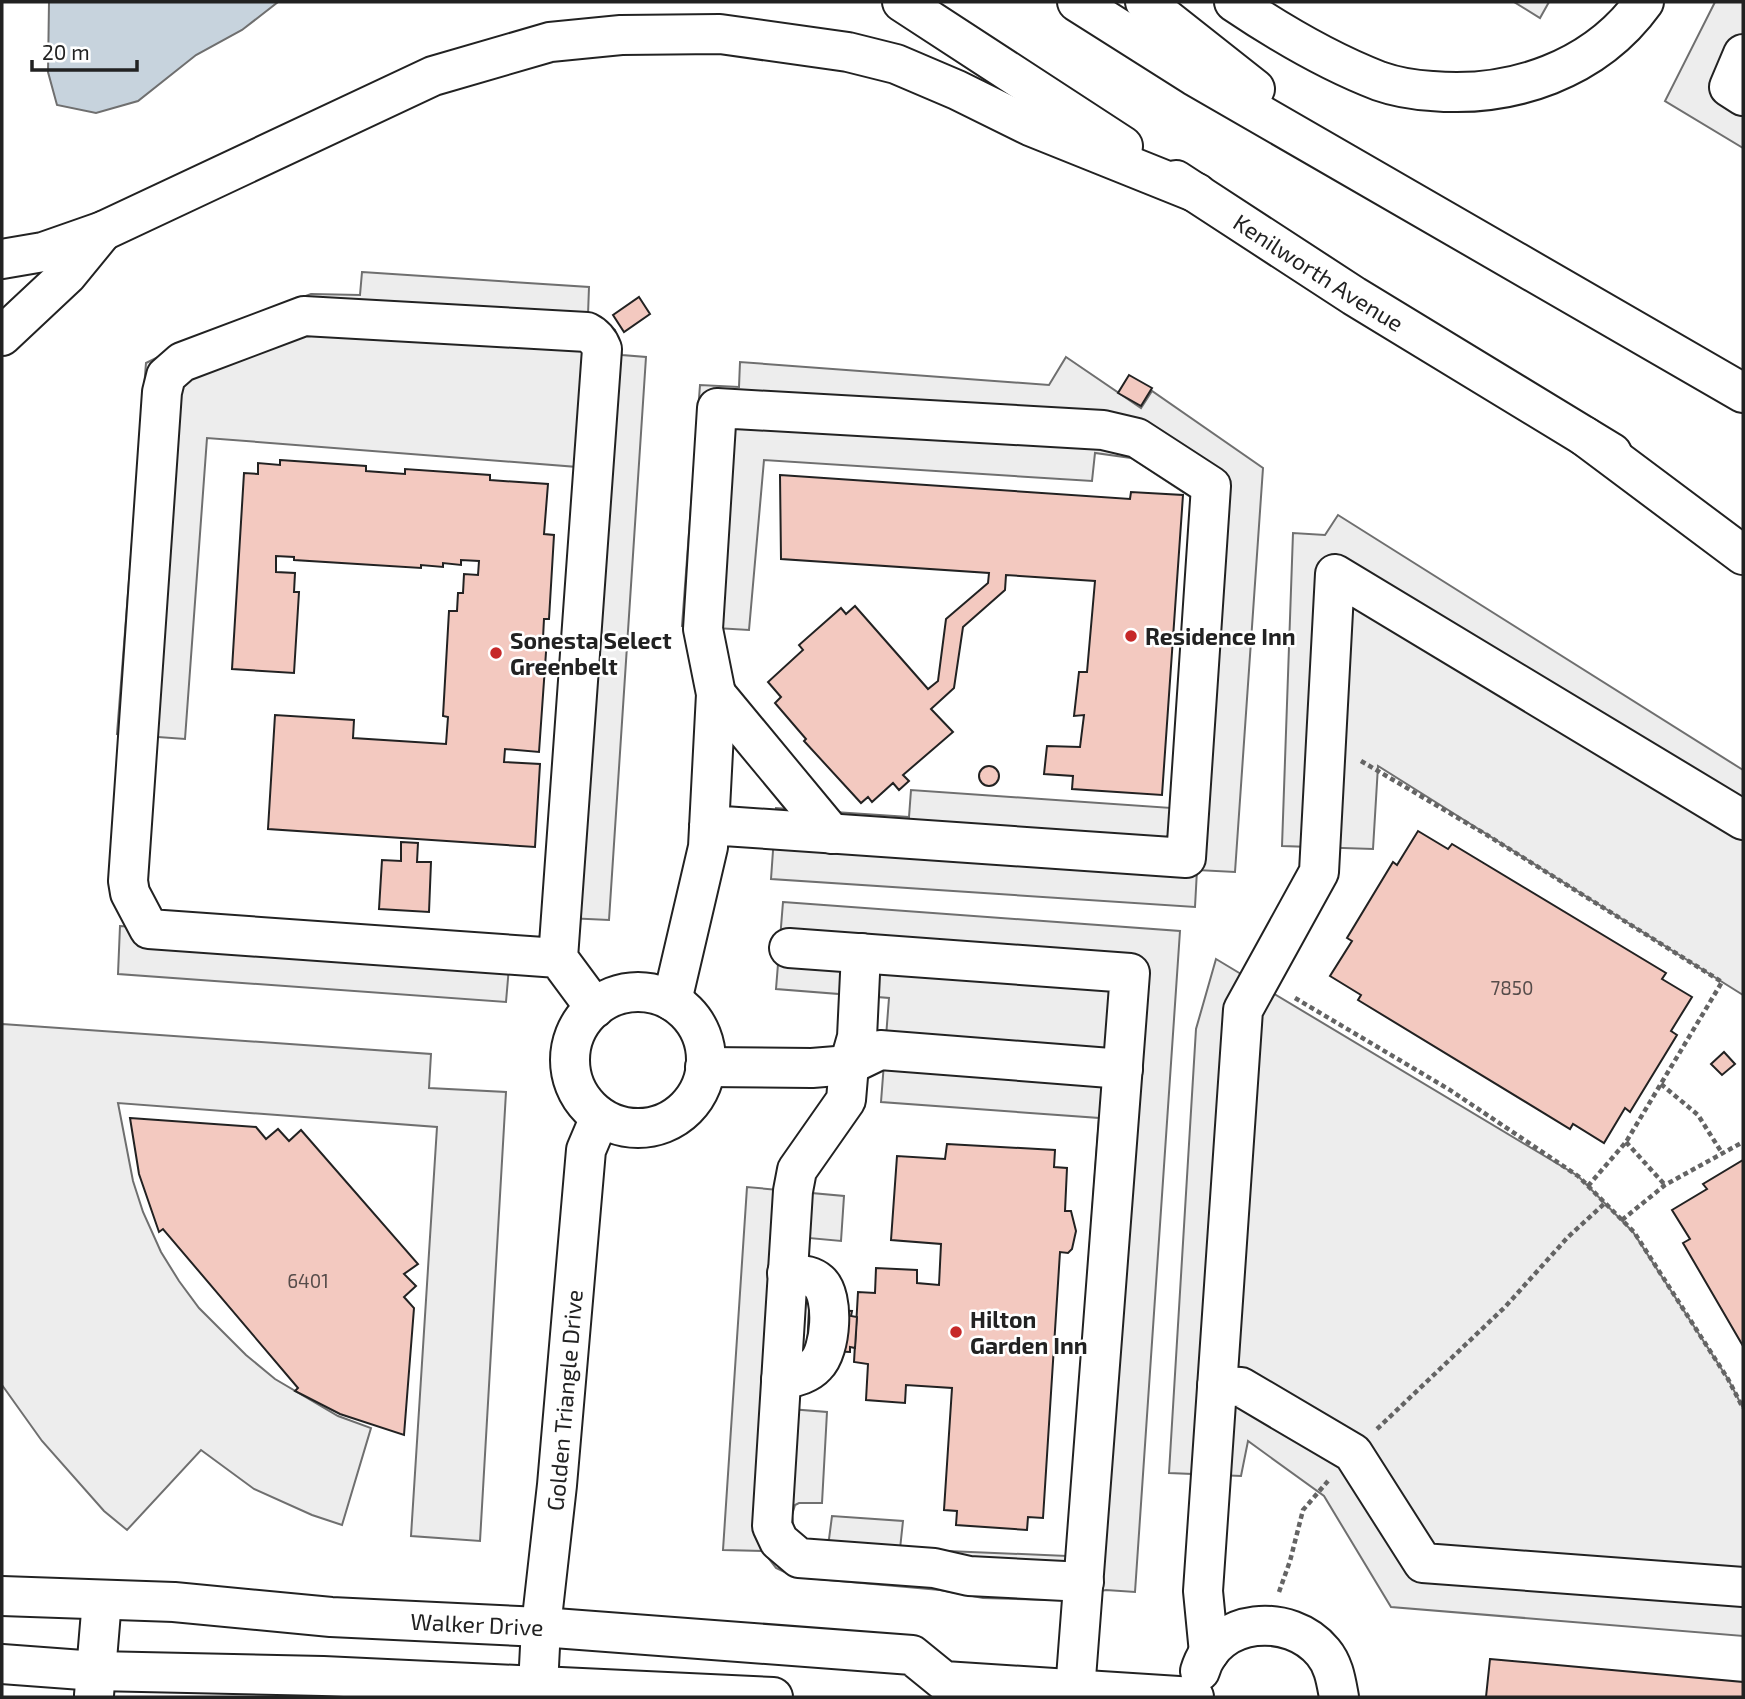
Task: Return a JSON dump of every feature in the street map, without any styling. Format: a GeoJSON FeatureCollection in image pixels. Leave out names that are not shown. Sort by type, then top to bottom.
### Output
{"type":"FeatureCollection","features":[{"type":"Feature","properties":{"kind":"main road","name":"Kenilworth Avenue"},"geometry":{"type":"LineString","coordinates":[[902,2],[1354,296],[1743,532]]}},
{"type":"Feature","properties":{"kind":"main road"},"geometry":{"type":"LineString","coordinates":[[1077,2],[1194,76],[1743,393]]}},
{"type":"Feature","properties":{"kind":"main road"},"geometry":{"type":"LineString","coordinates":[[1145,2],[1370,179]]}},
{"type":"Feature","properties":{"kind":"main road"},"geometry":{"type":"LineString","coordinates":[[1234,2],[1271,27],[1323,56],[1381,82],[1416,90],[1451,93],[1518,86],[1561,70],[1600,46],[1618,31],[1644,2]]}},
{"type":"Feature","properties":{"kind":"main road"},"geometry":{"type":"LineString","coordinates":[[2,259],[43,252],[103,231],[433,76],[550,42],[621,35],[720,34],[848,52],[896,64],[1030,126],[1197,194]]}},
{"type":"Feature","properties":{"kind":"main road"},"geometry":{"type":"LineString","coordinates":[[1743,54],[1729,87],[1743,96]]}},
{"type":"Feature","properties":{"kind":"main road"},"geometry":{"type":"LineString","coordinates":[[2,336],[67,275],[103,231]]}},
{"type":"Feature","properties":{"kind":"main road"},"geometry":{"type":"LineString","coordinates":[[558,958],[149,929],[130,893],[128,881],[163,387],[166,376],[182,362],[304,316],[587,332],[594,335],[599,342],[601,349],[558,958],[595,1008]]}},
{"type":"Feature","properties":{"kind":"main road"},"geometry":{"type":"LineString","coordinates":[[672,1001],[708,847],[709,825],[716,694],[703,629],[717,408],[1103,430],[1137,438],[1211,486],[1186,858],[709,825]]}},
{"type":"Feature","properties":{"kind":"main road"},"geometry":{"type":"LineString","coordinates":[[1584,436],[1743,555]]}},
{"type":"Feature","properties":{"kind":"main road"},"geometry":{"type":"LineString","coordinates":[[1209,1653],[1203,1591],[1243,1010],[1320,872],[1335,573],[1743,820]]}},
{"type":"Feature","properties":{"kind":"main road"},"geometry":{"type":"LineString","coordinates":[[716,694],[832,834]]}},
{"type":"Feature","properties":{"kind":"main road"},"geometry":{"type":"LineString","coordinates":[[789,948],[1130,973],[1075,1690]]}},
{"type":"Feature","properties":{"kind":"main road"},"geometry":{"type":"LineString","coordinates":[[861,953],[857,1037],[849,1065],[845,1100],[797,1170],[793,1191],[772,1526],[779,1541],[799,1558],[934,1568],[970,1576],[1084,1583]]}},
{"type":"Feature","properties":{"kind":"main road"},"geometry":{"type":"LineString","coordinates":[[639,992],[659,995],[672,1001],[687,1012],[702,1035],[706,1062],[699,1090],[686,1110],[668,1122],[637,1129],[609,1123],[588,1108],[574,1086],[569,1059],[579,1024],[611,997],[639,992]]}},
{"type":"Feature","properties":{"kind":"main road"},"geometry":{"type":"LineString","coordinates":[[705,1067],[812,1068],[849,1065],[880,1050],[1123,1069]]}},
{"type":"Feature","properties":{"kind":"main road","name":"Golden Triangle Drive"},"geometry":{"type":"LineString","coordinates":[[538,1686],[541,1627],[557,1485],[586,1150],[600,1117]]}},
{"type":"Feature","properties":{"kind":"main road"},"geometry":{"type":"LineString","coordinates":[[1217,1386],[1241,1387],[1353,1453],[1423,1563],[1743,1587]]}},
{"type":"Feature","properties":{"kind":"main road","name":"Walker Drive"},"geometry":{"type":"LineString","coordinates":[[2,1596],[173,1602],[331,1617],[541,1627],[912,1655],[930,1689],[1075,1690],[1114,1695],[1194,1697],[1200,1667],[1209,1653],[1238,1630],[1265,1624],[1291,1628],[1310,1639],[1325,1654],[1335,1673],[1339,1697]]}},
{"type":"Feature","properties":{"kind":"main road"},"geometry":{"type":"LineString","coordinates":[[95,1684],[102,1600]]}},
{"type":"Feature","properties":{"kind":"main road"},"geometry":{"type":"LineString","coordinates":[[2,1664],[95,1684],[323,1676],[773,1697]]}},
{"type":"Feature","properties":{"kind":"path"},"geometry":{"type":"LineString","coordinates":[[1326,756],[1354,758],[1487,835],[1722,982],[1626,1142],[1588,1186]]}},
{"type":"Feature","properties":{"kind":"path"},"geometry":{"type":"LineString","coordinates":[[1295,998],[1450,1090],[1578,1176],[1641,1243],[1728,1379],[1743,1408]]}},
{"type":"Feature","properties":{"kind":"path"},"geometry":{"type":"LineString","coordinates":[[1661,1084],[1698,1115],[1723,1153]]}},
{"type":"Feature","properties":{"kind":"path"},"geometry":{"type":"LineString","coordinates":[[1626,1142],[1664,1185]]}},
{"type":"Feature","properties":{"kind":"path"},"geometry":{"type":"LineString","coordinates":[[1622,1220],[1664,1185],[1743,1142]]}},
{"type":"Feature","properties":{"kind":"path"},"geometry":{"type":"LineString","coordinates":[[1277,1596],[1290,1561],[1303,1510],[1353,1453],[1505,1307],[1568,1237],[1605,1203]]}},
{"type":"Feature","properties":{"kind":"shaded area"},"geometry":{"type":"Polygon","coordinates":[[[49,2],[278,2],[242,30],[196,55],[138,101],[96,113],[57,105],[48,72],[49,2]]]}},
{"type":"Feature","properties":{"kind":"shaded area"},"geometry":{"type":"Polygon","coordinates":[[[1514,2],[1549,2],[1540,18],[1514,2]]]}},
{"type":"Feature","properties":{"kind":"shaded area"},"geometry":{"type":"Polygon","coordinates":[[[1715,2],[1743,2],[1743,148],[1665,101],[1715,2]]]}},
{"type":"Feature","properties":{"kind":"shaded area"},"geometry":{"type":"Polygon","coordinates":[[[362,272],[589,287],[588,315],[615,330],[622,355],[646,357],[609,920],[545,917],[577,467],[207,438],[185,739],[117,734],[146,363],[218,328],[311,294],[360,295],[362,272]]]}},
{"type":"Feature","properties":{"kind":"shaded area"},"geometry":{"type":"Polygon","coordinates":[[[1066,357],[1141,408],[1152,391],[1263,468],[1235,872],[1197,870],[1195,907],[771,879],[776,808],[909,817],[911,790],[1171,808],[1192,498],[1131,458],[1095,453],[1092,481],[764,460],[749,630],[682,626],[700,385],[739,387],[740,362],[1049,385],[1066,357]]]}},
{"type":"Feature","properties":{"kind":"shaded area"},"geometry":{"type":"Polygon","coordinates":[[[1338,515],[1743,770],[1743,995],[1378,766],[1373,849],[1282,846],[1293,533],[1325,535],[1338,515]]]}},
{"type":"Feature","properties":{"kind":"shaded area"},"geometry":{"type":"Polygon","coordinates":[[[783,902],[1180,931],[1135,1592],[1106,1590],[1053,1600],[983,1598],[940,1590],[795,1577],[776,1568],[763,1551],[723,1550],[747,1187],[844,1196],[841,1241],[777,1235],[765,1407],[827,1412],[822,1503],[799,1503],[795,1505],[792,1515],[794,1531],[801,1540],[824,1545],[829,1539],[832,1516],[903,1521],[900,1549],[1067,1556],[1099,1118],[881,1102],[889,998],[776,989],[783,902]]]}},
{"type":"Feature","properties":{"kind":"shaded area"},"geometry":{"type":"Polygon","coordinates":[[[120,926],[510,955],[506,1002],[118,974],[120,926]]]}},
{"type":"Feature","properties":{"kind":"shaded area"},"geometry":{"type":"Polygon","coordinates":[[[1216,959],[1578,1176],[1633,1232],[1728,1379],[1743,1408],[1743,1636],[1391,1607],[1324,1496],[1248,1441],[1241,1476],[1169,1473],[1196,1029],[1216,959]]]}},
{"type":"Feature","properties":{"kind":"shaded area"},"geometry":{"type":"Polygon","coordinates":[[[2,1024],[431,1054],[429,1088],[506,1092],[480,1541],[411,1536],[437,1127],[118,1103],[133,1181],[143,1212],[161,1252],[199,1308],[246,1355],[275,1379],[338,1416],[371,1428],[342,1525],[312,1515],[254,1489],[201,1450],[127,1530],[104,1511],[42,1441],[2,1385],[2,1024]]]}},
{"type":"Feature","properties":{"kind":"building"},"geometry":{"type":"Polygon","coordinates":[[[639,297],[650,314],[624,332],[613,315],[639,297]]]}},
{"type":"Feature","properties":{"kind":"building"},"geometry":{"type":"Polygon","coordinates":[[[1129,375],[1152,388],[1141,406],[1118,393],[1129,375]]]}},
{"type":"Feature","properties":{"kind":"building","name":"Sonesta Select Greenbelt"},"geometry":{"type":"Polygon","coordinates":[[[280,460],[366,466],[366,471],[405,474],[405,469],[490,475],[490,480],[548,484],[544,534],[554,535],[549,619],[544,619],[543,638],[547,638],[539,752],[505,749],[504,762],[540,764],[535,847],[268,829],[275,715],[354,720],[353,738],[446,744],[448,717],[443,716],[449,611],[457,611],[458,593],[463,593],[464,574],[478,575],[479,561],[461,560],[461,565],[443,563],[443,567],[421,565],[421,568],[294,560],[294,557],[276,556],[276,572],[295,573],[294,592],[299,592],[294,673],[232,669],[244,473],[258,474],[258,463],[280,465],[280,460]]]}},
{"type":"Feature","properties":{"kind":"building","name":"Residence Inn"},"geometry":{"type":"Polygon","coordinates":[[[780,475],[1130,499],[1131,492],[1183,495],[1162,795],[1072,789],[1073,776],[1044,774],[1047,746],[1080,747],[1084,715],[1074,716],[1079,672],[1087,672],[1095,581],[1006,575],[1005,590],[963,627],[954,688],[931,709],[953,732],[903,775],[909,781],[899,790],[893,783],[872,802],[868,797],[861,803],[804,741],[806,739],[775,703],[781,697],[768,682],[803,650],[799,645],[841,608],[846,614],[855,606],[928,689],[938,681],[946,619],[988,583],[989,573],[781,559],[780,475]]]}},
{"type":"Feature","properties":{"kind":"building"},"geometry":{"type":"Polygon","coordinates":[[[989,766],[996,769],[999,776],[996,783],[989,786],[982,783],[979,776],[982,769],[989,766]]]}},
{"type":"Feature","properties":{"kind":"building"},"geometry":{"type":"Polygon","coordinates":[[[1418,831],[1448,849],[1452,844],[1666,973],[1662,979],[1692,997],[1671,1031],[1677,1035],[1630,1112],[1625,1108],[1604,1143],[1573,1124],[1570,1129],[1358,1000],[1361,995],[1330,976],[1352,941],[1347,938],[1393,862],[1397,865],[1418,831]]]}},
{"type":"Feature","properties":{"kind":"building"},"geometry":{"type":"Polygon","coordinates":[[[401,842],[418,843],[417,862],[431,862],[429,912],[379,909],[382,860],[401,861],[401,842]]]}},
{"type":"Feature","properties":{"kind":"building"},"geometry":{"type":"Polygon","coordinates":[[[1724,1052],[1735,1064],[1722,1075],[1711,1064],[1724,1052]]]}},
{"type":"Feature","properties":{"kind":"building"},"geometry":{"type":"Polygon","coordinates":[[[130,1118],[256,1127],[266,1139],[278,1129],[289,1141],[301,1130],[418,1264],[404,1274],[416,1286],[404,1297],[414,1308],[404,1435],[340,1414],[295,1391],[298,1388],[163,1229],[159,1232],[139,1174],[130,1118]]]}},
{"type":"Feature","properties":{"kind":"building","name":"Hilton Garden Inn"},"geometry":{"type":"Polygon","coordinates":[[[947,1144],[1055,1150],[1054,1167],[1067,1168],[1065,1211],[1071,1211],[1076,1231],[1072,1249],[1068,1253],[1060,1252],[1043,1518],[1028,1517],[1027,1530],[956,1525],[957,1511],[944,1510],[952,1388],[906,1385],[905,1403],[866,1400],[868,1364],[854,1362],[858,1292],[875,1293],[876,1268],[917,1270],[917,1283],[939,1285],[941,1244],[891,1240],[897,1156],[945,1159],[947,1144]]]}},
{"type":"Feature","properties":{"kind":"building"},"geometry":{"type":"Polygon","coordinates":[[[1743,1160],[1743,1346],[1683,1243],[1690,1239],[1672,1210],[1707,1189],[1703,1184],[1743,1160]]]}},
{"type":"Feature","properties":{"kind":"building"},"geometry":{"type":"Polygon","coordinates":[[[809,1309],[852,1311],[851,1316],[857,1317],[855,1348],[850,1347],[850,1352],[807,1350],[809,1309]]]}},
{"type":"Feature","properties":{"kind":"building"},"geometry":{"type":"Polygon","coordinates":[[[1490,1659],[1743,1682],[1743,1697],[1486,1697],[1490,1659]]]}},
{"type":"Feature","properties":{"kind":"place","name":"Residence Inn"},"geometry":{"type":"Point","coordinates":[1131,636]}},
{"type":"Feature","properties":{"kind":"place","name":"Sonesta Select Greenbelt"},"geometry":{"type":"Point","coordinates":[496,653]}},
{"type":"Feature","properties":{"kind":"place","name":"Hilton Garden Inn"},"geometry":{"type":"Point","coordinates":[956,1332]}}]}
